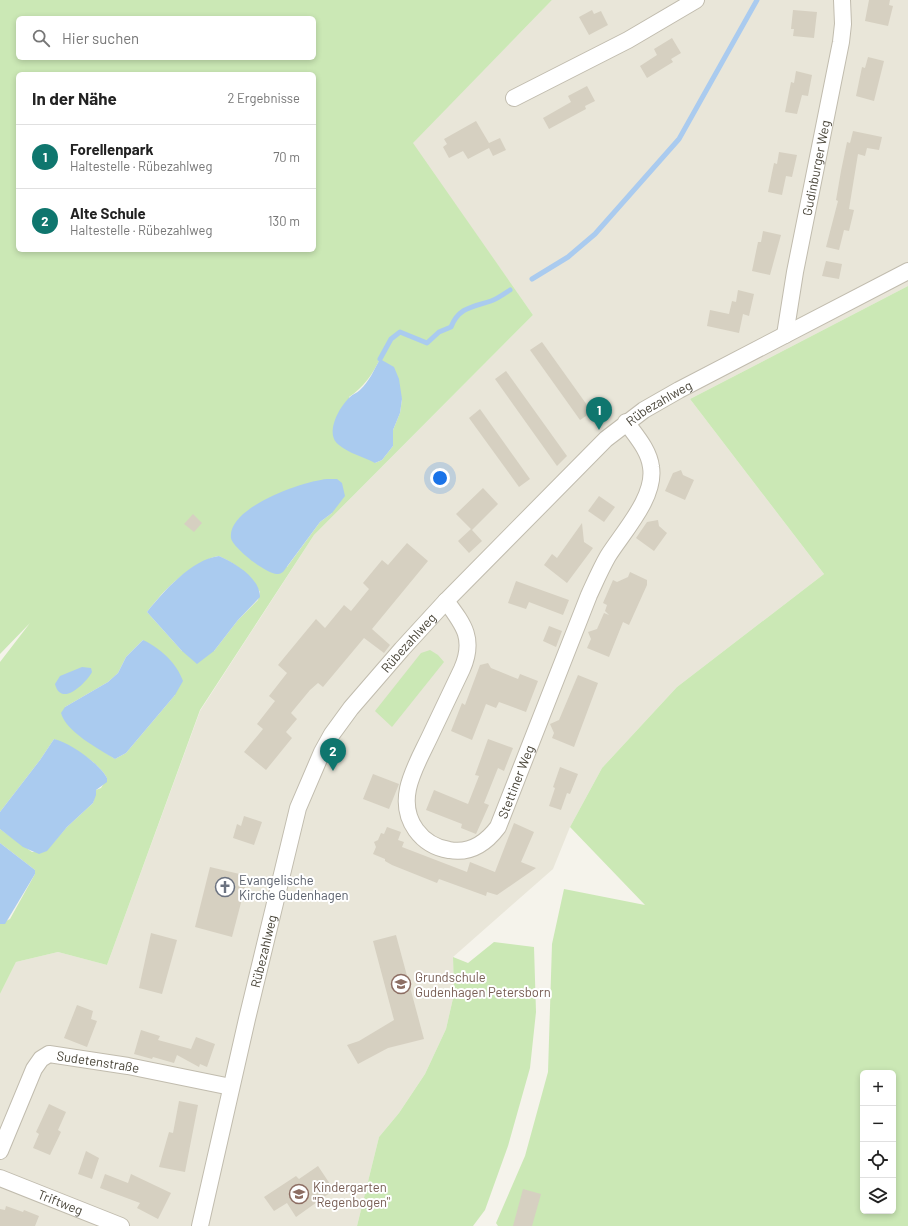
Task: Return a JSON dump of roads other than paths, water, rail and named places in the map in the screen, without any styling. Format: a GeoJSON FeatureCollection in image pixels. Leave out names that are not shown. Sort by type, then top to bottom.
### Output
{"type":"FeatureCollection","features":[{"type":"Feature","properties":{"kind":"street"},"geometry":{"type":"LineString","coordinates":[[514,98],[628,40],[696,0]]}},
{"type":"Feature","properties":{"kind":"street","name":"Gudinburger Weg"},"geometry":{"type":"LineString","coordinates":[[785,335],[841,42],[843,24],[842,0]]}},
{"type":"Feature","properties":{"kind":"street","name":"Rübezahlweg"},"geometry":{"type":"LineString","coordinates":[[200,1226],[231,1087],[298,808],[314,769],[332,734],[351,708],[446,601],[606,439],[626,422],[678,390],[908,271]]}},
{"type":"Feature","properties":{"kind":"street","name":"Stettiner Weg"},"geometry":{"type":"LineString","coordinates":[[446,601],[463,624],[467,636],[468,650],[462,669],[410,780],[406,807],[412,824],[420,835],[428,842],[445,849],[462,851],[478,846],[492,835],[498,827],[592,588],[608,557],[647,494],[652,472],[650,460],[643,446],[626,422]]}},
{"type":"Feature","properties":{"kind":"street","name":"Sudetenstraße"},"geometry":{"type":"LineString","coordinates":[[0,1151],[34,1069],[41,1060],[49,1054],[128,1066],[231,1087]]}},
{"type":"Feature","properties":{"kind":"street","name":"Triftweg"},"geometry":{"type":"LineString","coordinates":[[0,1178],[121,1226]]}},
{"type":"Feature","properties":{"kind":"water"},"geometry":{"type":"Polygon","coordinates":[[[380,359],[394,367],[399,379],[402,399],[400,413],[393,430],[393,446],[382,460],[375,463],[339,445],[335,440],[333,428],[338,414],[346,401],[359,391],[366,383],[380,359]]]}},
{"type":"Feature","properties":{"kind":"water"},"geometry":{"type":"Polygon","coordinates":[[[327,479],[337,479],[342,483],[345,496],[332,513],[320,522],[283,572],[280,574],[273,573],[259,566],[237,548],[231,538],[233,527],[241,516],[254,506],[285,490],[327,479]]]}},
{"type":"Feature","properties":{"kind":"water"},"geometry":{"type":"Polygon","coordinates":[[[219,556],[246,572],[256,584],[260,597],[238,620],[214,651],[197,664],[182,651],[147,612],[170,586],[189,570],[209,558],[219,556]]]}},
{"type":"Feature","properties":{"kind":"water"},"geometry":{"type":"Polygon","coordinates":[[[143,640],[156,647],[172,662],[177,668],[183,681],[175,695],[126,753],[115,759],[76,733],[69,727],[61,713],[65,707],[108,682],[118,673],[126,657],[143,640]]]}},
{"type":"Feature","properties":{"kind":"water"},"geometry":{"type":"Polygon","coordinates":[[[82,667],[91,668],[92,672],[85,682],[68,694],[62,694],[58,691],[55,684],[60,676],[82,667]]]}},
{"type":"Feature","properties":{"kind":"water"},"geometry":{"type":"Polygon","coordinates":[[[54,739],[68,744],[84,754],[103,772],[107,778],[107,782],[96,790],[93,803],[67,827],[47,851],[39,854],[23,847],[0,829],[0,812],[40,760],[54,739]]]}},
{"type":"Feature","properties":{"kind":"water"},"geometry":{"type":"Polygon","coordinates":[[[0,843],[35,870],[35,874],[5,924],[0,924],[0,843]]]}},
{"type":"Feature","properties":{"kind":"waterway"},"geometry":{"type":"LineString","coordinates":[[532,279],[568,257],[595,234],[679,139],[757,0]]}},
{"type":"Feature","properties":{"kind":"waterway"},"geometry":{"type":"LineString","coordinates":[[380,359],[391,339],[400,332],[427,343],[439,332],[451,327],[454,320],[462,312],[493,300],[510,290]]}},
{"type":"Feature","properties":{"kind":"place","name":"Forellenpark"},"geometry":{"type":"Point","coordinates":[599,430]}},
{"type":"Feature","properties":{"kind":"place","name":"Alte Schule"},"geometry":{"type":"Point","coordinates":[333,771]}},
{"type":"Feature","properties":{"kind":"place","name":"Evangelische Kirche Gudenhagen"},"geometry":{"type":"Point","coordinates":[225,887]}},
{"type":"Feature","properties":{"kind":"place","name":"Grundschule Gudenhagen Petersborn"},"geometry":{"type":"Point","coordinates":[401,984]}},
{"type":"Feature","properties":{"kind":"place","name":"Kindergarten \"Regenbogen\""},"geometry":{"type":"Point","coordinates":[299,1194]}}]}
